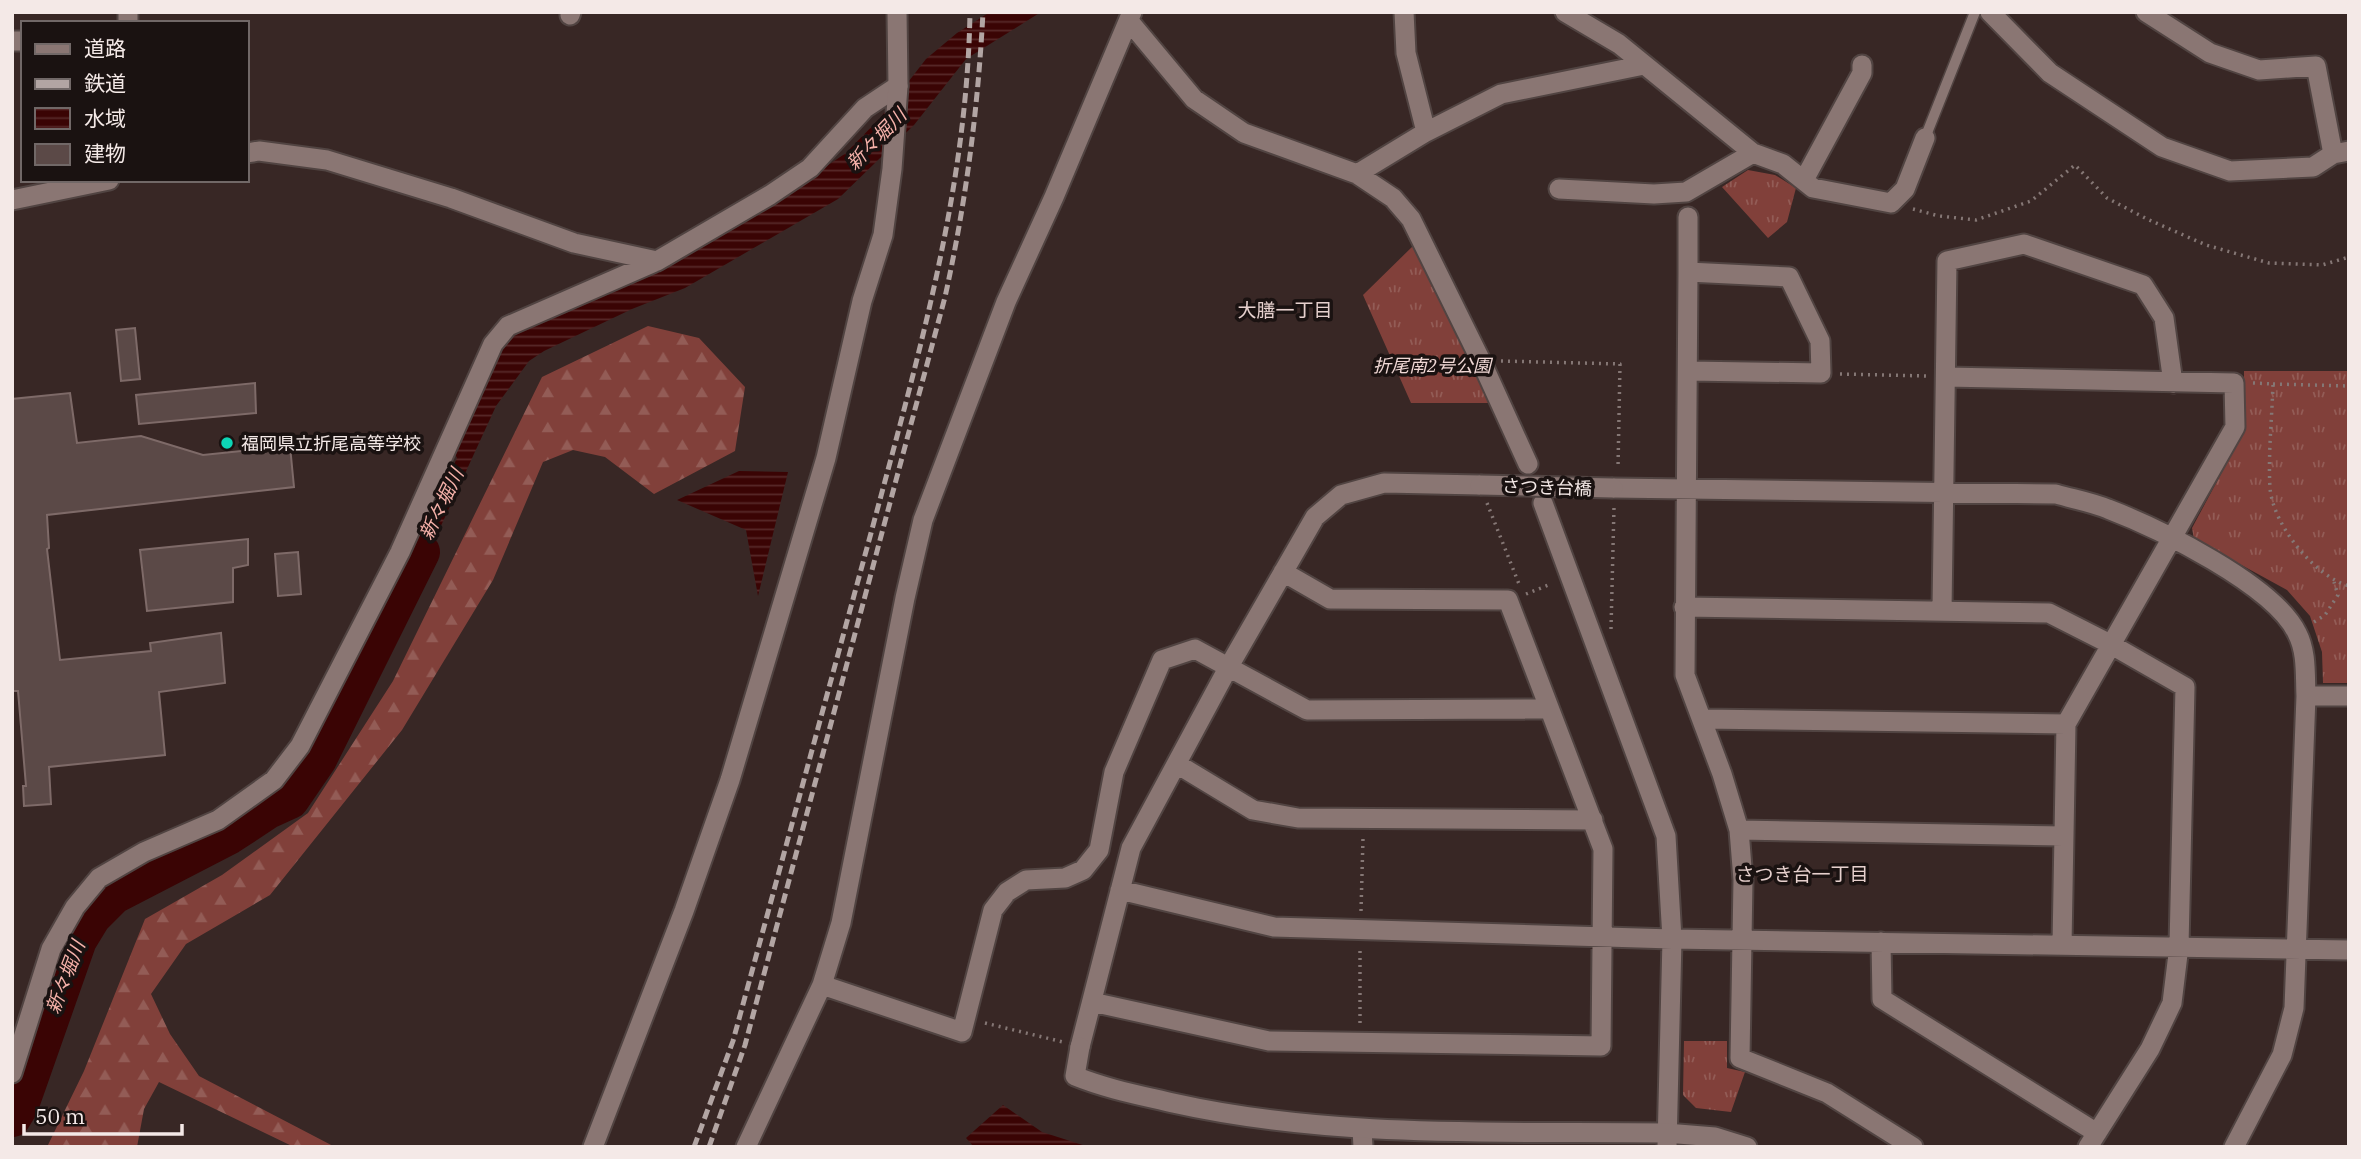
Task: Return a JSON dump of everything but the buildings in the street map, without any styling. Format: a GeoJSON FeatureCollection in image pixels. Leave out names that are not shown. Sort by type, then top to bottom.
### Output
{"type":"FeatureCollection","features":[{"type":"Feature","properties":{"kind":"street"},"geometry":{"type":"LineString","coordinates":[[593,1147],[684,911],[730,780],[826,458],[862,301],[883,235],[892,169],[898,86],[897,12]]}},
{"type":"Feature","properties":{"kind":"street"},"geometry":{"type":"LineString","coordinates":[[1404,12],[1406,53],[1426,132]]}},
{"type":"Feature","properties":{"kind":"street"},"geometry":{"type":"LineString","coordinates":[[1566,12],[1619,44],[1753,153],[1783,164],[1813,188],[1891,203],[1905,189],[1925,138]]}},
{"type":"Feature","properties":{"kind":"street"},"geometry":{"type":"LineString","coordinates":[[1990,12],[2050,73],[2162,147],[2230,171],[2313,167],[2341,152],[2316,66],[2259,70],[2210,53],[2146,12]]}},
{"type":"Feature","properties":{"kind":"street"},"geometry":{"type":"LineString","coordinates":[[746,1147],[822,985],[841,923],[923,520],[1006,302],[1130,17],[1194,99],[1244,133],[1357,174],[1393,198],[1411,219],[1528,464]]}},
{"type":"Feature","properties":{"kind":"street"},"geometry":{"type":"LineString","coordinates":[[1357,174],[1426,132],[1501,94],[1644,65]]}},
{"type":"Feature","properties":{"kind":"street"},"geometry":{"type":"LineString","coordinates":[[1804,180],[1862,73],[1862,65]]}},
{"type":"Feature","properties":{"kind":"street"},"geometry":{"type":"LineString","coordinates":[[12,1073],[51,949],[75,907],[99,878],[144,852],[218,820],[274,780],[300,746],[400,552],[493,344],[508,326],[657,261],[770,195],[810,168],[865,108],[898,86]]}},
{"type":"Feature","properties":{"kind":"street"},"geometry":{"type":"LineString","coordinates":[[248,153],[259,151],[327,160],[451,198],[573,243],[657,261]]}},
{"type":"Feature","properties":{"kind":"street"},"geometry":{"type":"LineString","coordinates":[[1559,189],[1654,194],[1686,192],[1753,153]]}},
{"type":"Feature","properties":{"kind":"street"},"geometry":{"type":"LineString","coordinates":[[12,200],[99,182]]}},
{"type":"Feature","properties":{"kind":"street"},"geometry":{"type":"LineString","coordinates":[[1688,217],[1685,675],[1739,830],[1743,880],[1740,1058],[1827,1093],[1913,1147]]}},
{"type":"Feature","properties":{"kind":"street"},"geometry":{"type":"LineString","coordinates":[[1942,610],[1947,261],[2024,244],[2143,285],[2164,318],[2173,383]]}},
{"type":"Feature","properties":{"kind":"street"},"geometry":{"type":"LineString","coordinates":[[1688,272],[1789,277],[1820,341],[1821,373],[1689,371]]}},
{"type":"Feature","properties":{"kind":"street"},"geometry":{"type":"LineString","coordinates":[[1947,377],[2234,383],[2235,427],[2066,724],[2063,945]]}},
{"type":"Feature","properties":{"kind":"street","name":"さつき台橋"},"geometry":{"type":"LineString","coordinates":[[1362,1138],[1213,1112],[1102,1087],[1075,1076],[1074,1045],[1092,1002],[1131,848],[1228,668],[1315,517],[1342,495],[1384,483],[1483,491],[1615,488],[2056,494],[2106,508],[2173,539],[2258,589],[2283,611],[2298,633],[2305,656],[2306,696],[2294,1008],[2282,1055],[2234,1147]]}},
{"type":"Feature","properties":{"kind":"street"},"geometry":{"type":"LineString","coordinates":[[1543,503],[1666,836],[1672,939],[1666,1140]]}},
{"type":"Feature","properties":{"kind":"street"},"geometry":{"type":"LineString","coordinates":[[1092,1002],[1269,1041],[1601,1046],[1604,849],[1508,600],[1329,599],[1283,572]]}},
{"type":"Feature","properties":{"kind":"street"},"geometry":{"type":"LineString","coordinates":[[1685,607],[2049,613],[2185,687],[2179,946],[2172,1003],[2151,1049],[2093,1140],[1882,999],[1881,942]]}},
{"type":"Feature","properties":{"kind":"street"},"geometry":{"type":"LineString","coordinates":[[822,985],[962,1032],[993,910],[1007,892],[1026,880],[1065,878],[1083,870],[1099,850],[1114,772],[1162,660],[1195,649],[1307,710],[1549,709]]}},
{"type":"Feature","properties":{"kind":"street"},"geometry":{"type":"LineString","coordinates":[[2306,696],[2349,696]]}},
{"type":"Feature","properties":{"kind":"street"},"geometry":{"type":"LineString","coordinates":[[1702,719],[2066,724]]}},
{"type":"Feature","properties":{"kind":"street"},"geometry":{"type":"LineString","coordinates":[[1177,764],[1253,810],[1298,818],[1593,820]]}},
{"type":"Feature","properties":{"kind":"street"},"geometry":{"type":"LineString","coordinates":[[1739,830],[2063,836]]}},
{"type":"Feature","properties":{"kind":"street"},"geometry":{"type":"LineString","coordinates":[[1120,890],[1274,928],[1672,939],[2349,950]]}},
{"type":"Feature","properties":{"kind":"street"},"geometry":{"type":"LineString","coordinates":[[1362,1138],[1666,1140],[1715,1137],[1747,1147]]}},
{"type":"Feature","properties":{"kind":"lane"},"geometry":{"type":"LineString","coordinates":[[1925,138],[1975,12]]}},
{"type":"Feature","properties":{"kind":"path"},"geometry":{"type":"LineString","coordinates":[[1891,203],[1940,216],[1976,220],[2031,201],[2075,165],[2107,198],[2206,245],[2269,263],[2322,265],[2349,257]]}},
{"type":"Feature","properties":{"kind":"path"},"geometry":{"type":"LineString","coordinates":[[1492,361],[1620,364],[1611,640]]}},
{"type":"Feature","properties":{"kind":"path"},"geometry":{"type":"LineString","coordinates":[[1821,373],[1947,377]]}},
{"type":"Feature","properties":{"kind":"path"},"geometry":{"type":"LineString","coordinates":[[2234,383],[2349,386]]}},
{"type":"Feature","properties":{"kind":"path"},"geometry":{"type":"LineString","coordinates":[[2273,384],[2270,491],[2283,526],[2299,550],[2320,572],[2334,582],[2349,586]]}},
{"type":"Feature","properties":{"kind":"path"},"geometry":{"type":"LineString","coordinates":[[1483,491],[1523,595],[1569,576]]}},
{"type":"Feature","properties":{"kind":"path"},"geometry":{"type":"LineString","coordinates":[[2308,627],[2325,615],[2339,595],[2334,582]]}},
{"type":"Feature","properties":{"kind":"path"},"geometry":{"type":"LineString","coordinates":[[1360,1043],[1363,818]]}},
{"type":"Feature","properties":{"kind":"path"},"geometry":{"type":"LineString","coordinates":[[976,1021],[1074,1045]]}},
{"type":"Feature","properties":{"kind":"green space"},"geometry":{"type":"Polygon","coordinates":[[[1748,170],[1775,175],[1796,188],[1787,222],[1768,238],[1722,187],[1748,170]]]}},
{"type":"Feature","properties":{"kind":"green space","name":"折尾南2号公園"},"geometry":{"type":"Polygon","coordinates":[[[1414,245],[1489,403],[1411,403],[1363,295],[1414,245]]]}},
{"type":"Feature","properties":{"kind":"green space"},"geometry":{"type":"Polygon","coordinates":[[[648,326],[699,338],[745,387],[735,451],[654,494],[605,457],[573,450],[543,462],[493,580],[402,730],[270,895],[186,944],[151,994],[170,1034],[199,1076],[335,1147],[294,1147],[159,1082],[144,1109],[137,1147],[47,1147],[84,1071],[145,919],[222,875],[308,813],[393,681],[542,377],[648,326]]]}},
{"type":"Feature","properties":{"kind":"green space"},"geometry":{"type":"Polygon","coordinates":[[[2244,371],[2349,371],[2349,683],[2323,683],[2322,652],[2310,616],[2287,590],[2194,539],[2192,528],[2244,431],[2244,371]]]}},
{"type":"Feature","properties":{"kind":"green space"},"geometry":{"type":"Polygon","coordinates":[[[1684,1041],[1727,1041],[1727,1068],[1745,1072],[1731,1112],[1696,1108],[1683,1095],[1684,1041]]]}},
{"type":"Feature","properties":{"kind":"water"},"geometry":{"type":"Polygon","coordinates":[[[990,12],[1041,12],[966,59],[914,125],[838,199],[685,288],[632,309],[544,351],[529,361],[496,406],[406,602],[393,594],[457,458],[453,450],[504,344],[524,329],[778,199],[846,153],[881,117],[926,59],[957,33],[990,12]]]}},
{"type":"Feature","properties":{"kind":"water"},"geometry":{"type":"Polygon","coordinates":[[[739,471],[788,472],[758,596],[746,530],[677,500],[739,471]]]}},
{"type":"Feature","properties":{"kind":"water"},"geometry":{"type":"Polygon","coordinates":[[[1003,1105],[1042,1132],[1089,1147],[974,1147],[966,1138],[1003,1105]]]}},
{"type":"Feature","properties":{"kind":"waterway","name":"新々堀川"},"geometry":{"type":"LineString","coordinates":[[12,1118],[20,1105],[78,940],[92,917],[114,895],[230,835],[268,810],[290,800],[318,759],[421,552]]}},
{"type":"Feature","properties":{"kind":"railway"},"geometry":{"type":"LineString","coordinates":[[694,1147],[733,1041],[922,340],[937,275],[960,145],[970,12]]}},
{"type":"Feature","properties":{"kind":"railway"},"geometry":{"type":"LineString","coordinates":[[709,1147],[745,1045],[945,297],[970,155],[983,12]]}},
{"type":"Feature","properties":{"kind":"place","name":"福岡県立折尾高等学校"},"geometry":{"type":"Point","coordinates":[227,443]}},
{"type":"Feature","properties":{"kind":"district","name":"大膳一丁目"},"geometry":{"type":"Point","coordinates":[1285,310]}},
{"type":"Feature","properties":{"kind":"district","name":"さつき台一丁目"},"geometry":{"type":"Point","coordinates":[1802,874]}}]}
